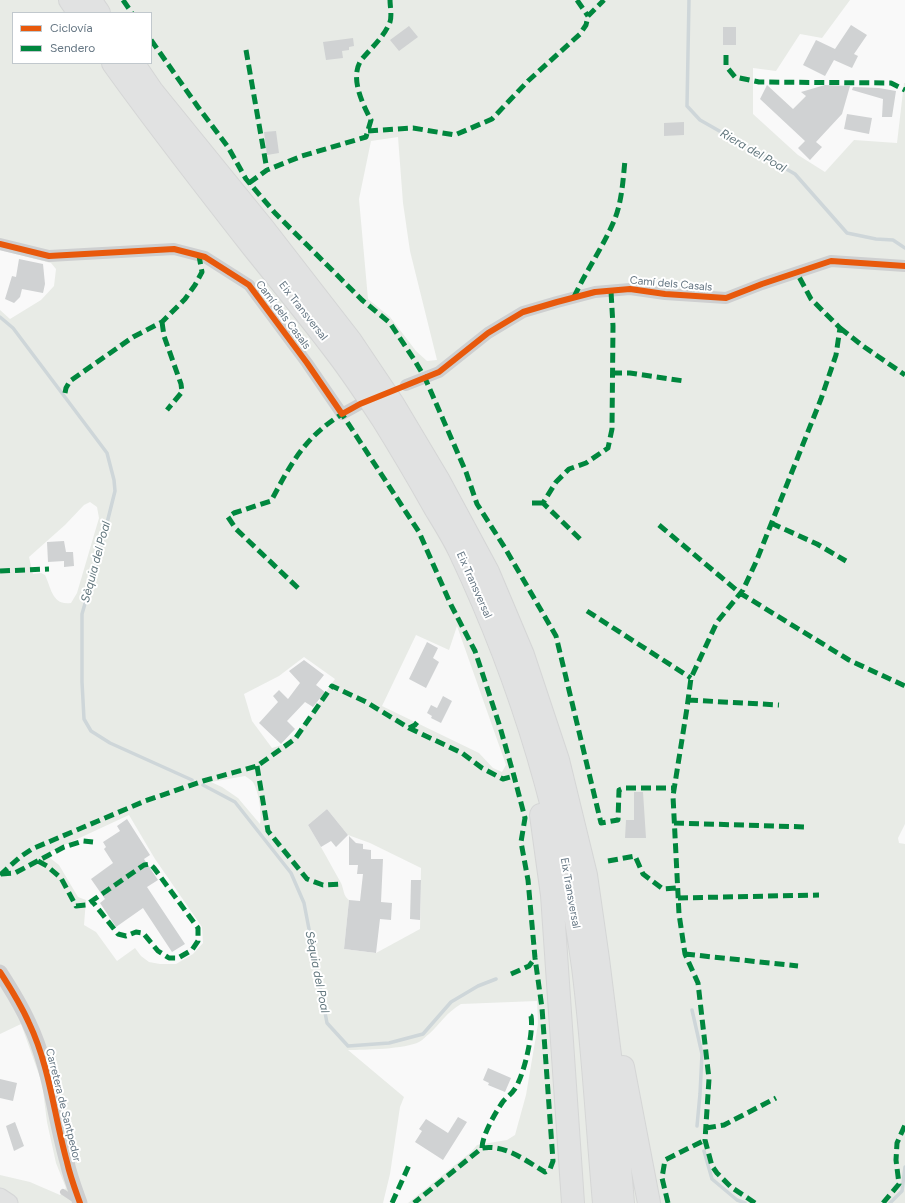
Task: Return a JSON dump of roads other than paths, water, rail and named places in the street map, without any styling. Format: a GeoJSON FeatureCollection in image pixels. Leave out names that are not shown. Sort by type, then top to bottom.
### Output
{"type":"FeatureCollection","features":[{"type":"Feature","properties":{"kind":"highway"},"geometry":{"type":"LineString","coordinates":[[70,0],[78,12]]}},
{"type":"Feature","properties":{"kind":"highway"},"geometry":{"type":"LineString","coordinates":[[90,0],[98,12]]}},
{"type":"Feature","properties":{"kind":"highway","name":"Eix Transversal"},"geometry":{"type":"LineString","coordinates":[[114,64],[208,189],[337,353],[383,421],[459,550],[500,645],[524,707],[546,781],[568,876],[583,967],[604,1203]]}},
{"type":"Feature","properties":{"kind":"highway","name":"Eix Transversal"},"geometry":{"type":"LineString","coordinates":[[134,64],[152,91],[264,229],[350,340],[393,404],[439,481],[488,572],[523,655],[558,760],[586,875],[611,1063],[623,1203]]}},
{"type":"Feature","properties":{"kind":"highway"},"geometry":{"type":"LineString","coordinates":[[423,487],[470,600],[518,727],[541,813],[552,895],[573,1203]]}},
{"type":"Feature","properties":{"kind":"highway"},"geometry":{"type":"LineString","coordinates":[[586,875],[608,953],[623,1065],[649,1203]]}},
{"type":"Feature","properties":{"kind":"main road"},"geometry":{"type":"LineString","coordinates":[[0,1197],[8,1203]]}},
{"type":"Feature","properties":{"kind":"street","name":"Camí dels Casals"},"geometry":{"type":"LineString","coordinates":[[0,244],[49,256],[174,249],[205,257],[249,285],[307,363],[342,414],[360,404]]}},
{"type":"Feature","properties":{"kind":"street","name":"Camí dels Casals"},"geometry":{"type":"LineString","coordinates":[[406,385],[439,372],[488,333],[523,312],[595,292],[630,290],[726,298],[762,284],[831,261],[905,266]]}},
{"type":"Feature","properties":{"kind":"street","name":"Carretera de Santpedor"},"geometry":{"type":"LineString","coordinates":[[0,972],[13,992],[30,1024],[41,1055],[49,1082],[67,1162],[79,1200]]}},
{"type":"Feature","properties":{"kind":"lane"},"geometry":{"type":"LineString","coordinates":[[63,1192],[72,1198],[79,1200]]}},
{"type":"Feature","properties":{"kind":"waterway","name":"Riera del Poal"},"geometry":{"type":"LineString","coordinates":[[689,0],[687,106],[700,120],[795,174],[847,233],[876,239],[893,240],[905,248]]}},
{"type":"Feature","properties":{"kind":"waterway","name":"Sèquia del Poal"},"geometry":{"type":"LineString","coordinates":[[0,317],[13,328],[107,453],[114,480],[115,491],[82,614],[82,682],[84,719],[91,731],[110,743],[192,780]]}},
{"type":"Feature","properties":{"kind":"waterway","name":"Sèquia del Poal"},"geometry":{"type":"LineString","coordinates":[[203,785],[235,802],[291,873],[304,903],[327,1023],[348,1046],[389,1043],[423,1034],[451,1002],[478,986],[496,979]]}},
{"type":"Feature","properties":{"kind":"waterway","name":"Sèquia del Poal"},"geometry":{"type":"LineString","coordinates":[[692,1010],[702,1054],[697,1126]]}},
{"type":"Feature","properties":{"kind":"waterway","name":"Sèquia del Poal"},"geometry":{"type":"LineString","coordinates":[[704,1151],[712,1179],[737,1200],[745,1203]]}},
{"type":"Feature","properties":{"kind":"waterway","name":"Sèquia del Poal"},"geometry":{"type":"LineString","coordinates":[[890,1203],[902,1191],[905,1167]]}}]}
